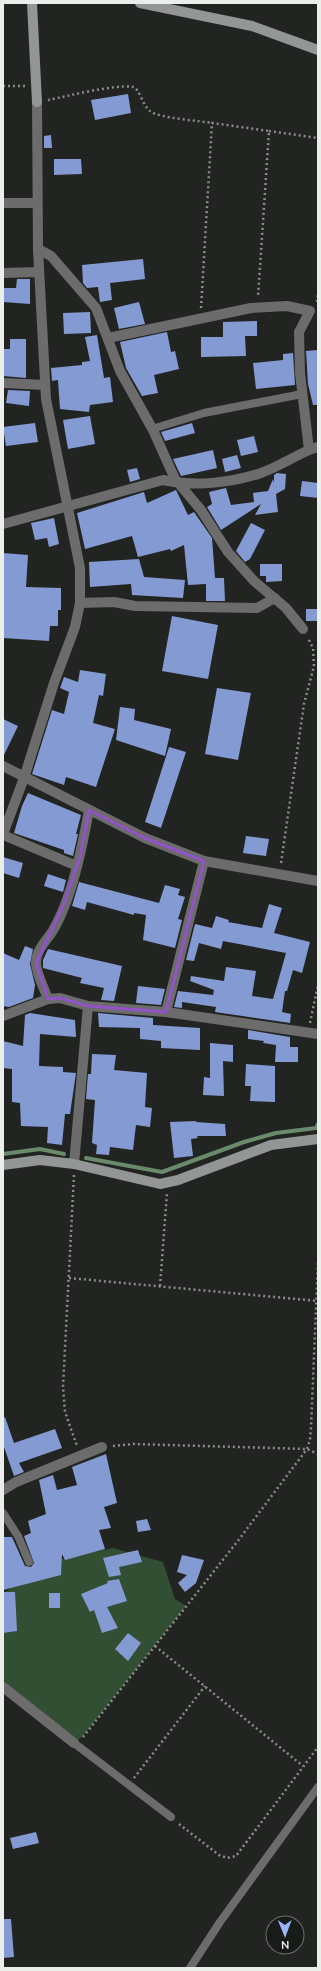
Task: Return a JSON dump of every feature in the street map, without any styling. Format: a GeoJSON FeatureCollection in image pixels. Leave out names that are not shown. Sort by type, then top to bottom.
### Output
{"type":"FeatureCollection","features":[{"type":"Feature","properties":{"kind":"street"},"geometry":{"type":"LineString","coordinates":[[32,3],[36,86],[38,249],[46,399],[80,568],[80,603],[75,627],[54,683],[24,778],[5,821],[3,834],[77,866]]}},
{"type":"Feature","properties":{"kind":"street"},"geometry":{"type":"LineString","coordinates":[[140,3],[252,26],[318,50]]}},
{"type":"Feature","properties":{"kind":"street"},"geometry":{"type":"LineString","coordinates":[[3,203],[37,203]]}},
{"type":"Feature","properties":{"kind":"street"},"geometry":{"type":"LineString","coordinates":[[38,249],[51,256],[96,308],[120,371],[152,428],[175,479],[201,510],[228,552],[254,581],[286,608],[303,629]]}},
{"type":"Feature","properties":{"kind":"street"},"geometry":{"type":"LineString","coordinates":[[3,273],[39,272]]}},
{"type":"Feature","properties":{"kind":"street"},"geometry":{"type":"LineString","coordinates":[[3,524],[67,508],[163,480],[179,484],[212,484],[261,473],[314,448],[302,394],[299,332],[310,311],[287,306],[257,308],[201,318],[108,338]]}},
{"type":"Feature","properties":{"kind":"street"},"geometry":{"type":"LineString","coordinates":[[3,383],[45,385]]}},
{"type":"Feature","properties":{"kind":"street"},"geometry":{"type":"LineString","coordinates":[[80,603],[114,602],[134,606],[257,608],[275,598]]}},
{"type":"Feature","properties":{"kind":"street"},"geometry":{"type":"LineString","coordinates":[[3,766],[24,778],[145,838],[204,861],[318,882]]}},
{"type":"Feature","properties":{"kind":"street"},"geometry":{"type":"LineString","coordinates":[[48,999],[36,963],[44,941],[51,933],[63,906],[77,866],[89,810]]}},
{"type":"Feature","properties":{"kind":"street"},"geometry":{"type":"LineString","coordinates":[[166,1012],[204,861]]}},
{"type":"Feature","properties":{"kind":"street"},"geometry":{"type":"LineString","coordinates":[[3,1016],[48,999],[60,998],[88,1006],[166,1012],[308,1031],[318,1034]]}},
{"type":"Feature","properties":{"kind":"street"},"geometry":{"type":"LineString","coordinates":[[74,1164],[88,1006]]}},
{"type":"Feature","properties":{"kind":"street"},"geometry":{"type":"LineString","coordinates":[[3,1165],[40,1160],[74,1164],[160,1184],[168,1183],[271,1145],[318,1139]]}},
{"type":"Feature","properties":{"kind":"street"},"geometry":{"type":"LineString","coordinates":[[3,1490],[16,1482],[102,1447]]}},
{"type":"Feature","properties":{"kind":"street"},"geometry":{"type":"LineString","coordinates":[[3,1687],[74,1743]]}},
{"type":"Feature","properties":{"kind":"lane"},"geometry":{"type":"LineString","coordinates":[[152,428],[204,413],[302,394]]}},
{"type":"Feature","properties":{"kind":"lane"},"geometry":{"type":"LineString","coordinates":[[3,1514],[18,1536],[29,1562]]}},
{"type":"Feature","properties":{"kind":"lane"},"geometry":{"type":"LineString","coordinates":[[74,1743],[171,1817]]}},
{"type":"Feature","properties":{"kind":"lane"},"geometry":{"type":"LineString","coordinates":[[190,1968],[220,1922],[318,1787]]}},
{"type":"Feature","properties":{"kind":"path"},"geometry":{"type":"LineString","coordinates":[[3,86],[36,86]]}},
{"type":"Feature","properties":{"kind":"path"},"geometry":{"type":"LineString","coordinates":[[36,102],[116,87],[134,87],[138,90],[142,103],[150,112],[162,116],[318,138]]}},
{"type":"Feature","properties":{"kind":"path"},"geometry":{"type":"LineString","coordinates":[[201,318],[212,123]]}},
{"type":"Feature","properties":{"kind":"path"},"geometry":{"type":"LineString","coordinates":[[257,308],[269,131]]}},
{"type":"Feature","properties":{"kind":"path"},"geometry":{"type":"LineString","coordinates":[[279,875],[304,704],[314,666],[314,648],[303,629]]}},
{"type":"Feature","properties":{"kind":"path"},"geometry":{"type":"LineString","coordinates":[[308,1031],[318,986]]}},
{"type":"Feature","properties":{"kind":"path"},"geometry":{"type":"LineString","coordinates":[[74,1164],[63,1387],[65,1412],[80,1456]]}},
{"type":"Feature","properties":{"kind":"path"},"geometry":{"type":"LineString","coordinates":[[160,1286],[168,1183]]}},
{"type":"Feature","properties":{"kind":"path"},"geometry":{"type":"LineString","coordinates":[[74,1743],[83,1736],[237,1542],[307,1449],[310,1440],[318,1301],[318,1262]]}},
{"type":"Feature","properties":{"kind":"path"},"geometry":{"type":"LineString","coordinates":[[69,1278],[318,1301]]}},
{"type":"Feature","properties":{"kind":"path"},"geometry":{"type":"LineString","coordinates":[[102,1447],[134,1444],[307,1449],[318,1454]]}},
{"type":"Feature","properties":{"kind":"path"},"geometry":{"type":"LineString","coordinates":[[154,1646],[303,1766]]}},
{"type":"Feature","properties":{"kind":"path"},"geometry":{"type":"LineString","coordinates":[[129,1785],[205,1686]]}},
{"type":"Feature","properties":{"kind":"path"},"geometry":{"type":"LineString","coordinates":[[171,1817],[219,1855],[227,1858],[236,1856],[318,1747]]}},
{"type":"Feature","properties":{"kind":"highlighted area"},"geometry":{"type":"Polygon","coordinates":[[[89,810],[145,838],[204,861],[166,1012],[88,1006],[60,998],[48,999],[36,963],[63,906],[80,857],[89,810]]]}},
{"type":"Feature","properties":{"kind":"green space"},"geometry":{"type":"Polygon","coordinates":[[[113,1548],[163,1562],[175,1599],[186,1606],[83,1736],[74,1743],[3,1687],[3,1594],[40,1564],[113,1548]]]}},
{"type":"Feature","properties":{"kind":"building"},"geometry":{"type":"Polygon","coordinates":[[[128,94],[131,113],[95,120],[91,100],[128,94]]]}},
{"type":"Feature","properties":{"kind":"building"},"geometry":{"type":"Polygon","coordinates":[[[51,135],[52,148],[44,148],[44,136],[51,135]]]}},
{"type":"Feature","properties":{"kind":"building"},"geometry":{"type":"Polygon","coordinates":[[[54,159],[81,159],[82,174],[54,175],[54,159]]]}},
{"type":"Feature","properties":{"kind":"building"},"geometry":{"type":"Polygon","coordinates":[[[143,259],[145,279],[110,283],[112,300],[100,302],[98,287],[87,288],[83,283],[82,265],[143,259]]]}},
{"type":"Feature","properties":{"kind":"building"},"geometry":{"type":"Polygon","coordinates":[[[17,279],[30,279],[30,304],[3,302],[3,288],[16,288],[17,279]]]}},
{"type":"Feature","properties":{"kind":"building"},"geometry":{"type":"Polygon","coordinates":[[[139,302],[145,324],[119,329],[114,308],[139,302]]]}},
{"type":"Feature","properties":{"kind":"building"},"geometry":{"type":"Polygon","coordinates":[[[90,312],[91,333],[64,334],[63,313],[90,312]]]}},
{"type":"Feature","properties":{"kind":"building"},"geometry":{"type":"Polygon","coordinates":[[[257,321],[257,336],[245,336],[246,356],[201,357],[201,337],[223,337],[223,322],[257,321]]]}},
{"type":"Feature","properties":{"kind":"building"},"geometry":{"type":"Polygon","coordinates":[[[167,332],[171,352],[175,351],[179,369],[154,375],[158,393],[142,396],[126,368],[120,342],[167,332]]]}},
{"type":"Feature","properties":{"kind":"building"},"geometry":{"type":"Polygon","coordinates":[[[97,335],[104,378],[110,377],[113,402],[90,405],[89,412],[60,409],[58,380],[52,381],[51,368],[82,365],[82,362],[90,361],[85,337],[97,335]]]}},
{"type":"Feature","properties":{"kind":"building"},"geometry":{"type":"Polygon","coordinates":[[[10,339],[26,339],[26,378],[3,376],[3,349],[10,349],[10,339]]]}},
{"type":"Feature","properties":{"kind":"building"},"geometry":{"type":"Polygon","coordinates":[[[318,350],[318,405],[313,405],[308,384],[306,351],[318,350]]]}},
{"type":"Feature","properties":{"kind":"building"},"geometry":{"type":"Polygon","coordinates":[[[293,353],[295,385],[256,389],[253,363],[283,360],[283,354],[293,353]]]}},
{"type":"Feature","properties":{"kind":"building"},"geometry":{"type":"Polygon","coordinates":[[[8,390],[30,391],[29,406],[6,403],[8,390]]]}},
{"type":"Feature","properties":{"kind":"building"},"geometry":{"type":"Polygon","coordinates":[[[90,416],[95,444],[68,449],[63,420],[90,416]]]}},
{"type":"Feature","properties":{"kind":"building"},"geometry":{"type":"Polygon","coordinates":[[[35,423],[38,442],[6,446],[3,427],[35,423]]]}},
{"type":"Feature","properties":{"kind":"building"},"geometry":{"type":"Polygon","coordinates":[[[192,423],[195,433],[165,441],[161,432],[192,423]]]}},
{"type":"Feature","properties":{"kind":"building"},"geometry":{"type":"Polygon","coordinates":[[[254,436],[258,452],[241,456],[237,440],[254,436]]]}},
{"type":"Feature","properties":{"kind":"building"},"geometry":{"type":"Polygon","coordinates":[[[213,450],[217,468],[181,476],[173,459],[213,450]]]}},
{"type":"Feature","properties":{"kind":"building"},"geometry":{"type":"Polygon","coordinates":[[[237,455],[241,468],[225,472],[222,459],[237,455]]]}},
{"type":"Feature","properties":{"kind":"building"},"geometry":{"type":"Polygon","coordinates":[[[137,468],[140,479],[130,482],[127,470],[137,468]]]}},
{"type":"Feature","properties":{"kind":"building"},"geometry":{"type":"Polygon","coordinates":[[[277,473],[286,474],[285,489],[276,494],[278,512],[255,515],[261,504],[221,530],[207,507],[212,504],[209,492],[226,488],[231,505],[254,502],[253,493],[268,491],[273,479],[274,483],[274,475],[277,473]]]}},
{"type":"Feature","properties":{"kind":"building"},"geometry":{"type":"Polygon","coordinates":[[[302,481],[318,483],[318,498],[300,496],[302,481]]]}},
{"type":"Feature","properties":{"kind":"building"},"geometry":{"type":"Polygon","coordinates":[[[176,490],[188,515],[194,512],[212,538],[215,578],[224,578],[225,601],[206,601],[206,584],[188,585],[184,545],[171,551],[170,549],[138,557],[132,536],[85,549],[77,513],[144,492],[147,503],[176,490]]]}},
{"type":"Feature","properties":{"kind":"building"},"geometry":{"type":"Polygon","coordinates":[[[54,518],[59,544],[49,547],[47,538],[35,540],[31,523],[54,518]]]}},
{"type":"Feature","properties":{"kind":"building"},"geometry":{"type":"Polygon","coordinates":[[[251,523],[265,530],[250,559],[245,562],[236,551],[251,523]]]}},
{"type":"Feature","properties":{"kind":"building"},"geometry":{"type":"Polygon","coordinates":[[[3,553],[28,555],[26,587],[61,588],[61,610],[58,610],[58,626],[50,626],[49,641],[3,638],[3,553]]]}},
{"type":"Feature","properties":{"kind":"building"},"geometry":{"type":"Polygon","coordinates":[[[139,559],[144,577],[185,580],[183,598],[132,595],[131,584],[90,587],[89,562],[139,559]]]}},
{"type":"Feature","properties":{"kind":"building"},"geometry":{"type":"Polygon","coordinates":[[[260,564],[282,564],[282,581],[266,582],[266,576],[260,576],[260,564]]]}},
{"type":"Feature","properties":{"kind":"building"},"geometry":{"type":"Polygon","coordinates":[[[306,609],[318,609],[318,621],[306,621],[306,609]]]}},
{"type":"Feature","properties":{"kind":"building"},"geometry":{"type":"Polygon","coordinates":[[[172,616],[218,625],[208,679],[162,671],[172,616]]]}},
{"type":"Feature","properties":{"kind":"building"},"geometry":{"type":"Polygon","coordinates":[[[80,670],[106,674],[103,696],[99,695],[93,723],[115,729],[96,787],[66,777],[64,785],[32,774],[52,710],[64,714],[69,692],[60,688],[64,677],[78,682],[80,670]]]}},
{"type":"Feature","properties":{"kind":"building"},"geometry":{"type":"Polygon","coordinates":[[[217,688],[251,693],[238,760],[205,754],[217,688]]]}},
{"type":"Feature","properties":{"kind":"building"},"geometry":{"type":"Polygon","coordinates":[[[120,707],[135,709],[134,720],[171,729],[165,756],[116,740],[120,707]]]}},
{"type":"Feature","properties":{"kind":"building"},"geometry":{"type":"Polygon","coordinates":[[[3,719],[18,726],[3,757],[3,719]]]}},
{"type":"Feature","properties":{"kind":"building"},"geometry":{"type":"Polygon","coordinates":[[[169,747],[186,752],[161,828],[145,822],[169,747]]]}},
{"type":"Feature","properties":{"kind":"building"},"geometry":{"type":"Polygon","coordinates":[[[28,793],[81,815],[76,834],[78,834],[73,856],[64,853],[64,850],[14,833],[22,806],[28,793]]]}},
{"type":"Feature","properties":{"kind":"building"},"geometry":{"type":"Polygon","coordinates":[[[246,836],[269,839],[266,856],[243,853],[246,836]]]}},
{"type":"Feature","properties":{"kind":"building"},"geometry":{"type":"Polygon","coordinates":[[[3,857],[23,863],[19,878],[3,873],[3,857]]]}},
{"type":"Feature","properties":{"kind":"building"},"geometry":{"type":"Polygon","coordinates":[[[48,874],[66,880],[63,892],[44,886],[48,874]]]}},
{"type":"Feature","properties":{"kind":"building"},"geometry":{"type":"Polygon","coordinates":[[[79,882],[159,903],[165,885],[180,889],[178,895],[185,897],[178,919],[182,920],[175,948],[143,940],[146,915],[134,913],[134,915],[87,902],[85,910],[72,906],[79,882]]]}},
{"type":"Feature","properties":{"kind":"building"},"geometry":{"type":"Polygon","coordinates":[[[269,904],[282,908],[274,933],[310,942],[302,973],[293,970],[287,991],[285,991],[282,1012],[291,1014],[290,1023],[215,1012],[216,1007],[182,1002],[182,1008],[174,1007],[178,991],[213,995],[214,990],[190,981],[191,976],[224,981],[226,967],[256,971],[252,996],[273,999],[286,953],[223,941],[221,949],[199,943],[194,961],[186,960],[195,924],[212,928],[216,916],[229,920],[228,922],[262,928],[269,904]]]}},
{"type":"Feature","properties":{"kind":"building"},"geometry":{"type":"Polygon","coordinates":[[[25,946],[33,949],[30,964],[35,985],[33,998],[9,1007],[3,1006],[3,953],[19,960],[25,946]]]}},
{"type":"Feature","properties":{"kind":"building"},"geometry":{"type":"Polygon","coordinates":[[[48,949],[122,966],[114,1001],[101,1000],[104,988],[80,983],[82,978],[43,968],[43,960],[48,949]]]}},
{"type":"Feature","properties":{"kind":"building"},"geometry":{"type":"Polygon","coordinates":[[[138,986],[165,989],[161,1005],[136,1003],[138,986]]]}},
{"type":"Feature","properties":{"kind":"building"},"geometry":{"type":"Polygon","coordinates":[[[30,1013],[75,1020],[76,1037],[40,1034],[39,1066],[63,1067],[63,1072],[76,1073],[70,1114],[65,1114],[62,1145],[47,1143],[48,1127],[21,1126],[20,1103],[12,1102],[12,1069],[3,1068],[3,1041],[23,1046],[25,1015],[30,1013]]]}},
{"type":"Feature","properties":{"kind":"building"},"geometry":{"type":"Polygon","coordinates":[[[98,1013],[153,1018],[153,1025],[200,1028],[200,1050],[161,1048],[161,1041],[140,1039],[140,1028],[99,1027],[98,1013]]]}},
{"type":"Feature","properties":{"kind":"building"},"geometry":{"type":"Polygon","coordinates":[[[248,1030],[290,1037],[290,1047],[298,1047],[298,1062],[275,1062],[276,1045],[263,1043],[264,1041],[248,1039],[248,1030]]]}},
{"type":"Feature","properties":{"kind":"building"},"geometry":{"type":"Polygon","coordinates":[[[210,1043],[233,1045],[233,1062],[223,1061],[224,1096],[203,1095],[204,1077],[210,1078],[210,1043]]]}},
{"type":"Feature","properties":{"kind":"building"},"geometry":{"type":"Polygon","coordinates":[[[92,1054],[116,1055],[114,1070],[147,1073],[145,1107],[152,1108],[150,1127],[136,1125],[133,1150],[110,1147],[109,1155],[96,1154],[97,1145],[92,1143],[95,1100],[86,1099],[88,1074],[91,1074],[92,1054]]]}},
{"type":"Feature","properties":{"kind":"building"},"geometry":{"type":"Polygon","coordinates":[[[246,1064],[275,1066],[275,1102],[250,1101],[251,1086],[245,1086],[246,1064]]]}},
{"type":"Feature","properties":{"kind":"building"},"geometry":{"type":"Polygon","coordinates":[[[196,1121],[225,1124],[226,1136],[197,1136],[198,1138],[191,1139],[193,1156],[174,1158],[170,1122],[196,1121]]]}},
{"type":"Feature","properties":{"kind":"building"},"geometry":{"type":"Polygon","coordinates":[[[5,1417],[14,1443],[55,1429],[62,1448],[19,1463],[24,1472],[14,1476],[3,1444],[3,1418],[5,1417]]]}},
{"type":"Feature","properties":{"kind":"building"},"geometry":{"type":"Polygon","coordinates":[[[106,1454],[117,1503],[104,1507],[111,1528],[99,1530],[105,1549],[65,1560],[62,1554],[61,1575],[3,1590],[3,1537],[12,1537],[25,1566],[31,1567],[34,1563],[24,1536],[31,1533],[28,1521],[46,1514],[39,1480],[53,1475],[57,1490],[77,1485],[72,1467],[106,1454]]]}},
{"type":"Feature","properties":{"kind":"building"},"geometry":{"type":"Polygon","coordinates":[[[147,1519],[151,1530],[138,1532],[136,1521],[147,1519]]]}},
{"type":"Feature","properties":{"kind":"building"},"geometry":{"type":"Polygon","coordinates":[[[138,1550],[142,1562],[119,1567],[121,1575],[109,1577],[103,1558],[138,1550]]]}},
{"type":"Feature","properties":{"kind":"building"},"geometry":{"type":"Polygon","coordinates":[[[182,1555],[204,1560],[196,1583],[185,1592],[178,1583],[187,1575],[177,1572],[182,1555]]]}},
{"type":"Feature","properties":{"kind":"building"},"geometry":{"type":"Polygon","coordinates":[[[119,1579],[127,1601],[107,1607],[118,1628],[102,1633],[94,1610],[90,1612],[81,1594],[108,1583],[107,1581],[119,1579]]]}},
{"type":"Feature","properties":{"kind":"building"},"geometry":{"type":"Polygon","coordinates":[[[3,1592],[15,1592],[17,1631],[3,1633],[3,1592]]]}},
{"type":"Feature","properties":{"kind":"building"},"geometry":{"type":"Polygon","coordinates":[[[49,1593],[60,1593],[60,1608],[49,1608],[49,1593]]]}},
{"type":"Feature","properties":{"kind":"building"},"geometry":{"type":"Polygon","coordinates":[[[128,1633],[141,1643],[128,1661],[115,1649],[128,1633]]]}},
{"type":"Feature","properties":{"kind":"building"},"geometry":{"type":"Polygon","coordinates":[[[36,1832],[39,1843],[13,1849],[10,1838],[36,1832]]]}},
{"type":"Feature","properties":{"kind":"building"},"geometry":{"type":"Polygon","coordinates":[[[3,1919],[11,1919],[14,1957],[3,1958],[3,1919]]]}},
{"type":"Feature","properties":{"kind":"waterway"},"geometry":{"type":"LineString","coordinates":[[86,1158],[162,1172],[244,1142],[276,1133],[316,1128],[318,1124]]}},
{"type":"Feature","properties":{"kind":"waterway"},"geometry":{"type":"LineString","coordinates":[[3,1154],[40,1149],[64,1154]]}}]}
